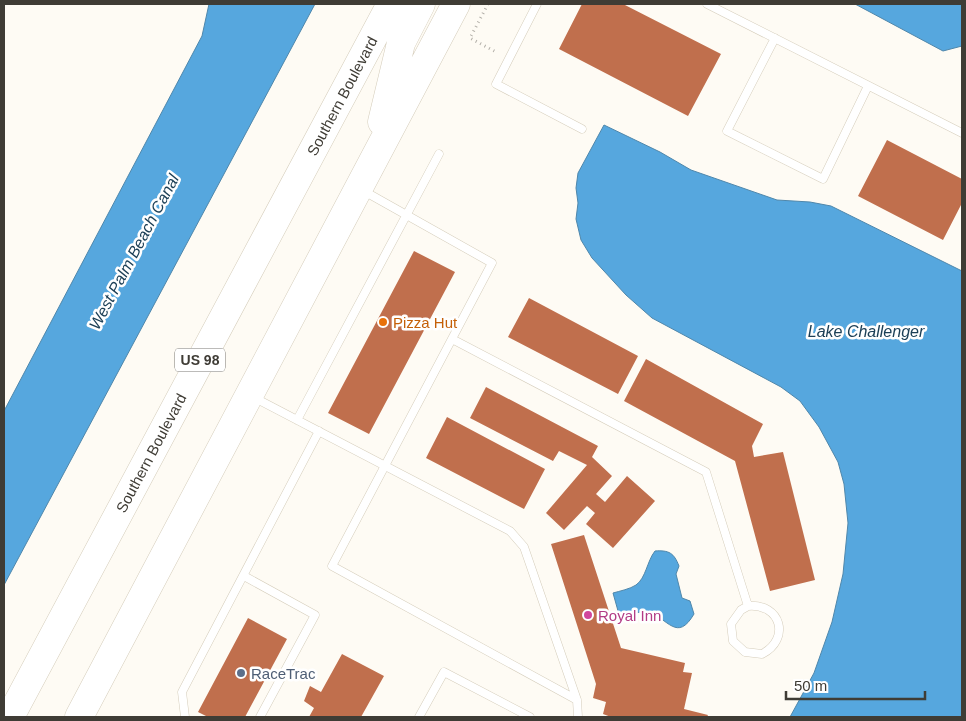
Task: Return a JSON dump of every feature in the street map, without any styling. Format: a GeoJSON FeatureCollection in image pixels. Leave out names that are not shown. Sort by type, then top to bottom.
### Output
{"type":"FeatureCollection","features":[{"type":"Feature","properties":{"kind":"highway","name":"Southern Boulevard"},"geometry":{"type":"LineString","coordinates":[[10,717],[391,4]]}},
{"type":"Feature","properties":{"kind":"highway"},"geometry":{"type":"LineString","coordinates":[[372,162],[401,43],[421,4]]}},
{"type":"Feature","properties":{"kind":"highway"},"geometry":{"type":"LineString","coordinates":[[79,717],[456,4]]}},
{"type":"Feature","properties":{"kind":"lane"},"geometry":{"type":"LineString","coordinates":[[537,4],[496,84],[582,128]]}},
{"type":"Feature","properties":{"kind":"lane"},"geometry":{"type":"LineString","coordinates":[[707,4],[962,133]]}},
{"type":"Feature","properties":{"kind":"lane"},"geometry":{"type":"LineString","coordinates":[[775,38],[727,131],[823,179],[868,86]]}},
{"type":"Feature","properties":{"kind":"lane"},"geometry":{"type":"LineString","coordinates":[[297,420],[405,214],[439,154]]}},
{"type":"Feature","properties":{"kind":"lane"},"geometry":{"type":"LineString","coordinates":[[358,188],[492,263],[332,566],[577,700]]}},
{"type":"Feature","properties":{"kind":"lane"},"geometry":{"type":"LineString","coordinates":[[452,338],[706,472],[748,606]]}},
{"type":"Feature","properties":{"kind":"lane"},"geometry":{"type":"LineString","coordinates":[[249,395],[510,531],[524,547],[577,700],[578,717]]}},
{"type":"Feature","properties":{"kind":"lane"},"geometry":{"type":"LineString","coordinates":[[185,717],[182,692],[319,431]]}},
{"type":"Feature","properties":{"kind":"lane"},"geometry":{"type":"LineString","coordinates":[[244,576],[315,614],[260,717]]}},
{"type":"Feature","properties":{"kind":"lane"},"geometry":{"type":"LineString","coordinates":[[748,606],[765,608],[777,619],[780,627],[775,644],[762,654],[745,652],[733,641],[731,624],[741,610],[748,606]]}},
{"type":"Feature","properties":{"kind":"lane"},"geometry":{"type":"LineString","coordinates":[[419,717],[444,672],[530,717]]}},
{"type":"Feature","properties":{"kind":"path"},"geometry":{"type":"LineString","coordinates":[[488,4],[470,38],[496,52]]}},
{"type":"Feature","properties":{"kind":"water","name":"West Palm Beach Canal"},"geometry":{"type":"Polygon","coordinates":[[[209,4],[315,4],[4,585],[4,411],[202,36],[209,4]]]}},
{"type":"Feature","properties":{"kind":"water"},"geometry":{"type":"Polygon","coordinates":[[[855,4],[962,4],[962,46],[943,51],[855,4]]]}},
{"type":"Feature","properties":{"kind":"water","name":"Lake Challenger"},"geometry":{"type":"Polygon","coordinates":[[[604,125],[660,152],[691,170],[777,200],[810,202],[831,206],[962,271],[962,717],[790,717],[814,673],[832,622],[843,574],[848,523],[844,484],[838,462],[819,427],[800,401],[781,387],[652,318],[626,295],[592,258],[581,240],[576,219],[578,203],[576,188],[578,173],[604,125]]]}},
{"type":"Feature","properties":{"kind":"water"},"geometry":{"type":"Polygon","coordinates":[[[655,551],[670,553],[679,566],[676,574],[682,598],[690,601],[694,614],[682,627],[672,626],[648,612],[638,612],[620,618],[613,593],[631,588],[639,582],[655,551]]]}},
{"type":"Feature","properties":{"kind":"building"},"geometry":{"type":"Polygon","coordinates":[[[582,4],[623,4],[721,54],[688,116],[559,49],[582,4]]]}},
{"type":"Feature","properties":{"kind":"building"},"geometry":{"type":"Polygon","coordinates":[[[887,140],[962,179],[962,203],[943,240],[858,196],[887,140]]]}},
{"type":"Feature","properties":{"kind":"building"},"geometry":{"type":"Polygon","coordinates":[[[414,251],[455,272],[369,434],[328,413],[414,251]]]}},
{"type":"Feature","properties":{"kind":"building"},"geometry":{"type":"Polygon","coordinates":[[[529,298],[638,356],[618,394],[508,337],[529,298]]]}},
{"type":"Feature","properties":{"kind":"building"},"geometry":{"type":"Polygon","coordinates":[[[646,359],[763,424],[752,446],[754,457],[783,452],[815,580],[770,591],[735,461],[624,401],[646,359]]]}},
{"type":"Feature","properties":{"kind":"building"},"geometry":{"type":"Polygon","coordinates":[[[486,387],[598,446],[592,457],[612,476],[596,494],[605,502],[627,476],[655,501],[613,548],[586,524],[595,513],[587,506],[564,530],[546,513],[587,465],[559,451],[553,461],[470,418],[486,387]]]}},
{"type":"Feature","properties":{"kind":"building"},"geometry":{"type":"Polygon","coordinates":[[[447,417],[545,469],[524,509],[426,458],[447,417]]]}},
{"type":"Feature","properties":{"kind":"building"},"geometry":{"type":"Polygon","coordinates":[[[584,535],[621,648],[685,663],[683,672],[692,673],[684,709],[708,715],[707,717],[611,717],[603,714],[606,702],[593,698],[596,684],[551,544],[584,535]]]}},
{"type":"Feature","properties":{"kind":"building"},"geometry":{"type":"Polygon","coordinates":[[[248,618],[287,639],[245,717],[208,717],[198,712],[248,618]]]}},
{"type":"Feature","properties":{"kind":"building"},"geometry":{"type":"Polygon","coordinates":[[[342,654],[384,676],[361,717],[309,717],[314,708],[304,701],[310,686],[321,692],[342,654]]]}},
{"type":"Feature","properties":{"kind":"place","name":"Pizza Hut"},"geometry":{"type":"Point","coordinates":[383,322]}},
{"type":"Feature","properties":{"kind":"place","name":"Royal Inn"},"geometry":{"type":"Point","coordinates":[588,615]}},
{"type":"Feature","properties":{"kind":"place","name":"RaceTrac"},"geometry":{"type":"Point","coordinates":[241,673]}}]}
